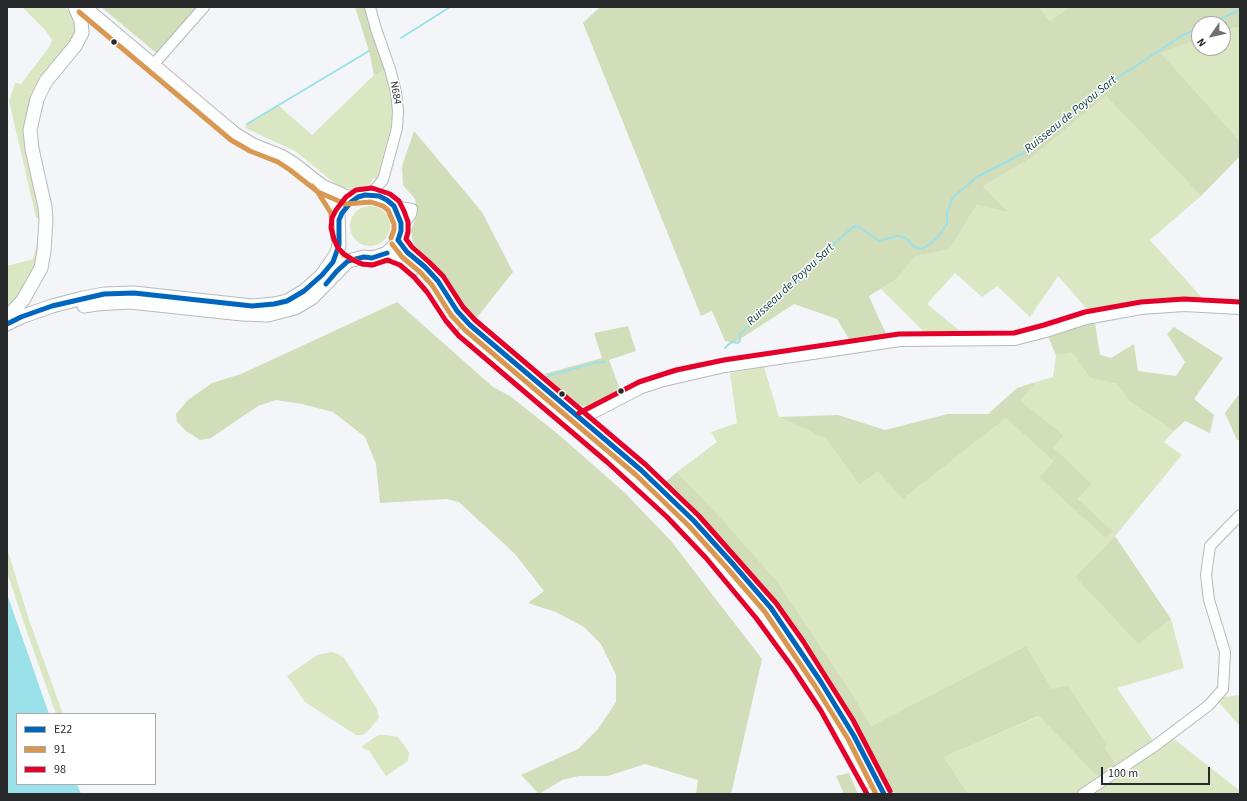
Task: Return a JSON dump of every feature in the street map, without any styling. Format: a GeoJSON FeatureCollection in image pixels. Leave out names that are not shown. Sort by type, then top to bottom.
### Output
{"type":"FeatureCollection","features":[{"type":"Feature","properties":{"kind":"main road"},"geometry":{"type":"LineString","coordinates":[[7,318],[23,300],[41,268],[46,219],[45,207],[32,149],[30,130],[37,99],[46,81],[76,46],[82,33],[82,21],[75,7]]}},
{"type":"Feature","properties":{"kind":"main road"},"geometry":{"type":"LineString","coordinates":[[7,328],[68,309],[96,304],[123,302],[176,306],[242,314],[268,315],[295,308],[312,298],[348,261],[364,257],[376,257],[387,253],[395,245],[399,236],[400,218],[390,203],[379,196],[348,197],[322,186],[294,164],[281,156],[253,145],[235,134],[84,7]]}},
{"type":"Feature","properties":{"kind":"main road"},"geometry":{"type":"LineString","coordinates":[[7,324],[52,306],[104,294],[134,293],[252,306],[288,301],[304,291],[322,275],[333,262],[338,249],[338,211],[335,204],[322,186]]}},
{"type":"Feature","properties":{"kind":"main road"},"geometry":{"type":"LineString","coordinates":[[361,196],[345,208],[339,224],[344,244],[352,252],[364,257]]}},
{"type":"Feature","properties":{"kind":"main road"},"geometry":{"type":"LineString","coordinates":[[399,236],[407,252],[425,267],[438,281],[457,311],[470,325],[641,470],[694,521],[771,608],[817,676],[847,724],[884,794]]}},
{"type":"Feature","properties":{"kind":"main road"},"geometry":{"type":"LineString","coordinates":[[387,253],[404,259],[419,272],[464,331],[612,457],[672,512],[711,553],[762,614],[798,663],[827,707],[875,794]]}},
{"type":"Feature","properties":{"kind":"street"},"geometry":{"type":"LineString","coordinates":[[153,65],[204,7]]}},
{"type":"Feature","properties":{"kind":"street","name":"N684"},"geometry":{"type":"LineString","coordinates":[[370,7],[396,92],[398,111],[397,128],[382,180]]}},
{"type":"Feature","properties":{"kind":"street"},"geometry":{"type":"LineString","coordinates":[[361,196],[374,190],[382,180]]}},
{"type":"Feature","properties":{"kind":"street"},"geometry":{"type":"LineString","coordinates":[[382,180],[390,203]]}},
{"type":"Feature","properties":{"kind":"street"},"geometry":{"type":"LineString","coordinates":[[568,420],[582,419],[648,386],[677,377],[725,367],[900,342],[1015,340],[1086,319],[1141,309],[1184,306],[1240,309]]}},
{"type":"Feature","properties":{"kind":"street"},"geometry":{"type":"LineString","coordinates":[[1083,794],[1160,742],[1210,705],[1223,689],[1225,652],[1209,600],[1206,575],[1210,546],[1240,515]]}},
{"type":"Feature","properties":{"kind":"green space"},"geometry":{"type":"Polygon","coordinates":[[[22,7],[64,7],[72,14],[78,31],[31,97],[25,121],[25,145],[42,210],[40,220],[36,217],[9,101],[15,83],[21,84],[50,46],[52,40],[46,31],[22,7]]]}},
{"type":"Feature","properties":{"kind":"green space"},"geometry":{"type":"Polygon","coordinates":[[[101,7],[204,7],[160,56],[101,7]]]}},
{"type":"Feature","properties":{"kind":"green space"},"geometry":{"type":"Polygon","coordinates":[[[355,7],[370,7],[390,69],[374,75],[369,51],[355,7]]]}},
{"type":"Feature","properties":{"kind":"green space"},"geometry":{"type":"Polygon","coordinates":[[[600,7],[1039,7],[1050,21],[1070,7],[1240,7],[1240,29],[1238,27],[1231,29],[1231,16],[1191,16],[1191,42],[1161,53],[1240,141],[1240,156],[1201,196],[1106,96],[1031,158],[983,186],[1009,212],[977,205],[949,249],[914,257],[897,279],[869,296],[888,337],[852,344],[837,319],[794,304],[734,343],[725,341],[712,311],[701,316],[583,23],[600,7]]]}},
{"type":"Feature","properties":{"kind":"green space"},"geometry":{"type":"Polygon","coordinates":[[[1039,7],[1070,7],[1050,21],[1039,7]]]}},
{"type":"Feature","properties":{"kind":"green space"},"geometry":{"type":"Polygon","coordinates":[[[1238,27],[1240,29],[1240,141],[1161,53],[1191,42],[1191,56],[1231,56],[1231,29],[1238,27]]]}},
{"type":"Feature","properties":{"kind":"green space"},"geometry":{"type":"Polygon","coordinates":[[[386,71],[393,99],[393,120],[377,180],[373,178],[370,184],[363,187],[355,189],[337,185],[295,151],[245,128],[247,124],[278,105],[312,135],[374,75],[386,71]]]}},
{"type":"Feature","properties":{"kind":"green space"},"geometry":{"type":"Polygon","coordinates":[[[1106,96],[1201,196],[1150,240],[1204,300],[1206,307],[1094,317],[1058,276],[1030,317],[997,286],[982,297],[955,273],[927,304],[971,340],[933,341],[881,289],[897,279],[914,257],[949,249],[977,205],[1008,211],[983,186],[1031,158],[1106,96]]]}},
{"type":"Feature","properties":{"kind":"green space"},"geometry":{"type":"Polygon","coordinates":[[[414,131],[482,212],[513,272],[475,320],[464,307],[443,275],[413,243],[411,230],[417,214],[415,199],[403,185],[402,166],[414,131]]]}},
{"type":"Feature","properties":{"kind":"green space"},"geometry":{"type":"Polygon","coordinates":[[[370,206],[384,212],[390,226],[384,240],[370,246],[356,240],[350,226],[356,212],[370,206]]]}},
{"type":"Feature","properties":{"kind":"green space"},"geometry":{"type":"Polygon","coordinates":[[[39,236],[36,264],[23,292],[7,311],[7,266],[33,259],[39,236]]]}},
{"type":"Feature","properties":{"kind":"green space"},"geometry":{"type":"Polygon","coordinates":[[[397,302],[493,387],[510,396],[559,435],[624,492],[671,541],[762,659],[731,794],[696,794],[698,780],[645,764],[608,776],[579,776],[562,780],[539,794],[521,775],[578,749],[598,729],[616,702],[616,675],[601,644],[584,627],[556,612],[528,603],[544,591],[515,554],[459,502],[447,499],[380,503],[376,464],[365,437],[333,412],[302,404],[276,400],[258,406],[211,438],[200,440],[186,431],[177,422],[176,414],[188,400],[212,383],[241,374],[397,302]]]}},
{"type":"Feature","properties":{"kind":"green space"},"geometry":{"type":"Polygon","coordinates":[[[1094,317],[1100,355],[1111,358],[1134,344],[1138,371],[1176,376],[1185,362],[1167,334],[1174,327],[1223,358],[1194,399],[1214,415],[1210,433],[1185,421],[1174,431],[1130,402],[1117,384],[1090,378],[1073,353],[1056,355],[1046,332],[1094,317]]]}},
{"type":"Feature","properties":{"kind":"green space"},"geometry":{"type":"Polygon","coordinates":[[[628,326],[636,351],[609,360],[621,392],[603,404],[588,407],[577,405],[544,374],[602,358],[594,333],[628,326]]]}},
{"type":"Feature","properties":{"kind":"green space"},"geometry":{"type":"Polygon","coordinates":[[[1073,353],[1090,378],[1117,384],[1130,402],[1174,431],[1164,442],[1182,455],[1115,536],[1075,577],[1137,643],[1171,619],[1184,668],[1117,688],[1156,745],[1169,735],[1240,791],[1240,794],[968,794],[944,757],[1040,716],[1102,781],[1115,763],[1105,748],[1052,689],[1026,646],[871,726],[852,693],[776,580],[722,519],[677,472],[717,442],[711,432],[737,423],[730,373],[764,367],[779,417],[826,439],[859,485],[878,472],[903,499],[1006,418],[1053,461],[1039,477],[1111,531],[1078,499],[1092,484],[1054,448],[1064,435],[1021,401],[1036,382],[1053,377],[1056,355],[1073,353]]]}},
{"type":"Feature","properties":{"kind":"green space"},"geometry":{"type":"Polygon","coordinates":[[[1036,382],[1021,401],[1064,435],[1054,448],[1092,484],[1078,499],[1112,531],[1106,538],[1039,477],[1053,461],[1006,418],[903,499],[878,472],[859,485],[826,439],[779,417],[838,415],[885,430],[948,414],[988,414],[1017,388],[1036,382]]]}},
{"type":"Feature","properties":{"kind":"green space"},"geometry":{"type":"Polygon","coordinates":[[[1240,393],[1240,440],[1237,440],[1225,413],[1240,393]]]}},
{"type":"Feature","properties":{"kind":"green space"},"geometry":{"type":"Polygon","coordinates":[[[677,472],[722,519],[776,580],[852,693],[871,726],[1026,646],[1052,689],[1068,686],[1107,744],[1105,748],[1115,763],[1115,772],[1102,781],[1039,716],[944,757],[968,794],[891,794],[860,732],[831,684],[799,637],[744,567],[706,525],[663,484],[677,472]]]}},
{"type":"Feature","properties":{"kind":"green space"},"geometry":{"type":"Polygon","coordinates":[[[1115,536],[1171,619],[1138,644],[1075,577],[1115,536]]]}},
{"type":"Feature","properties":{"kind":"green space"},"geometry":{"type":"Polygon","coordinates":[[[7,548],[29,620],[63,713],[56,713],[7,572],[7,548]]]}},
{"type":"Feature","properties":{"kind":"green space"},"geometry":{"type":"Polygon","coordinates":[[[332,652],[344,658],[377,709],[379,718],[368,731],[362,735],[356,735],[305,702],[287,676],[317,655],[332,652]]]}},
{"type":"Feature","properties":{"kind":"green space"},"geometry":{"type":"Polygon","coordinates":[[[1240,695],[1240,726],[1215,698],[1240,695]]]}},
{"type":"Feature","properties":{"kind":"green space"},"geometry":{"type":"Polygon","coordinates":[[[378,735],[398,737],[409,752],[408,761],[386,776],[369,751],[361,747],[378,735]]]}},
{"type":"Feature","properties":{"kind":"green space"},"geometry":{"type":"Polygon","coordinates":[[[849,773],[858,794],[844,794],[836,776],[849,773]]]}},
{"type":"Feature","properties":{"kind":"water"},"geometry":{"type":"Polygon","coordinates":[[[7,594],[49,713],[16,713],[16,785],[77,785],[81,794],[7,794],[7,594]]]}},
{"type":"Feature","properties":{"kind":"waterway"},"geometry":{"type":"LineString","coordinates":[[401,38],[450,7]]}},
{"type":"Feature","properties":{"kind":"waterway","name":"Ruisseau de Poyou Sart"},"geometry":{"type":"LineString","coordinates":[[1227,16],[1240,10]]}},
{"type":"Feature","properties":{"kind":"waterway","name":"Ruisseau de Poyou Sart"},"geometry":{"type":"LineString","coordinates":[[725,348],[733,342],[738,343],[740,341],[740,334],[808,272],[832,246],[853,227],[858,226],[879,241],[897,236],[906,238],[914,247],[923,249],[937,238],[947,224],[947,213],[953,197],[977,177],[1027,151],[1102,88],[1183,35],[1191,32]]}},
{"type":"Feature","properties":{"kind":"waterway"},"geometry":{"type":"LineString","coordinates":[[247,124],[369,51]]}},
{"type":"Feature","properties":{"kind":"waterway","name":"Ruisseau de Poyou Sart"},"geometry":{"type":"LineString","coordinates":[[547,377],[594,363],[605,362]]}},
{"type":"Feature","properties":{"kind":"transit line","name":"91"},"geometry":{"type":"LineString","coordinates":[[79,12],[231,140],[250,151],[278,162],[318,192],[334,199],[346,204],[371,202],[383,206],[388,210],[394,224],[394,230],[391,238]]}},
{"type":"Feature","properties":{"kind":"transit line","name":"91"},"geometry":{"type":"LineString","coordinates":[[312,186],[317,191],[331,213],[333,238],[338,248],[344,255],[362,264],[371,265],[389,260]]}},
{"type":"Feature","properties":{"kind":"transit line","name":"98"},"geometry":{"type":"LineString","coordinates":[[867,794],[821,711],[792,667],[756,618],[706,558],[667,517],[607,462],[459,336],[446,321],[427,292],[414,277],[400,265],[387,260],[373,265],[362,264],[353,260],[338,248],[331,228],[332,218],[346,197],[356,190],[372,188],[390,194],[399,201],[408,222],[406,239],[412,247],[443,276],[463,307],[475,320],[646,465],[699,516],[776,603],[803,641],[853,720],[890,791]]}},
{"type":"Feature","properties":{"kind":"transit line","name":"E22"},"geometry":{"type":"LineString","coordinates":[[7,324],[21,317],[52,306],[104,294],[134,293],[252,306],[287,301],[304,291],[322,275],[333,262],[339,245],[339,220],[342,213],[351,202],[358,197],[365,195],[379,196],[394,206],[401,223],[401,231],[398,240]]}},
{"type":"Feature","properties":{"kind":"transit line","name":"E22"},"geometry":{"type":"LineString","coordinates":[[398,240],[407,252],[425,267],[438,281],[457,311],[470,325],[641,470],[694,521],[732,563],[771,608],[821,682],[854,736],[884,794]]}},
{"type":"Feature","properties":{"kind":"transit line","name":"91"},"geometry":{"type":"LineString","coordinates":[[392,244],[402,257],[420,272],[432,285],[451,315],[465,330],[636,475],[689,526],[727,568],[765,612],[815,686],[848,739],[876,794]]}},
{"type":"Feature","properties":{"kind":"transit line","name":"E22"},"geometry":{"type":"LineString","coordinates":[[326,284],[348,261],[364,257],[372,258],[387,253]]}},
{"type":"Feature","properties":{"kind":"transit line","name":"98"},"geometry":{"type":"LineString","coordinates":[[579,413],[639,382],[676,370],[724,360],[899,334],[1014,333],[1085,312],[1141,302],[1184,299],[1240,302]]}}]}
